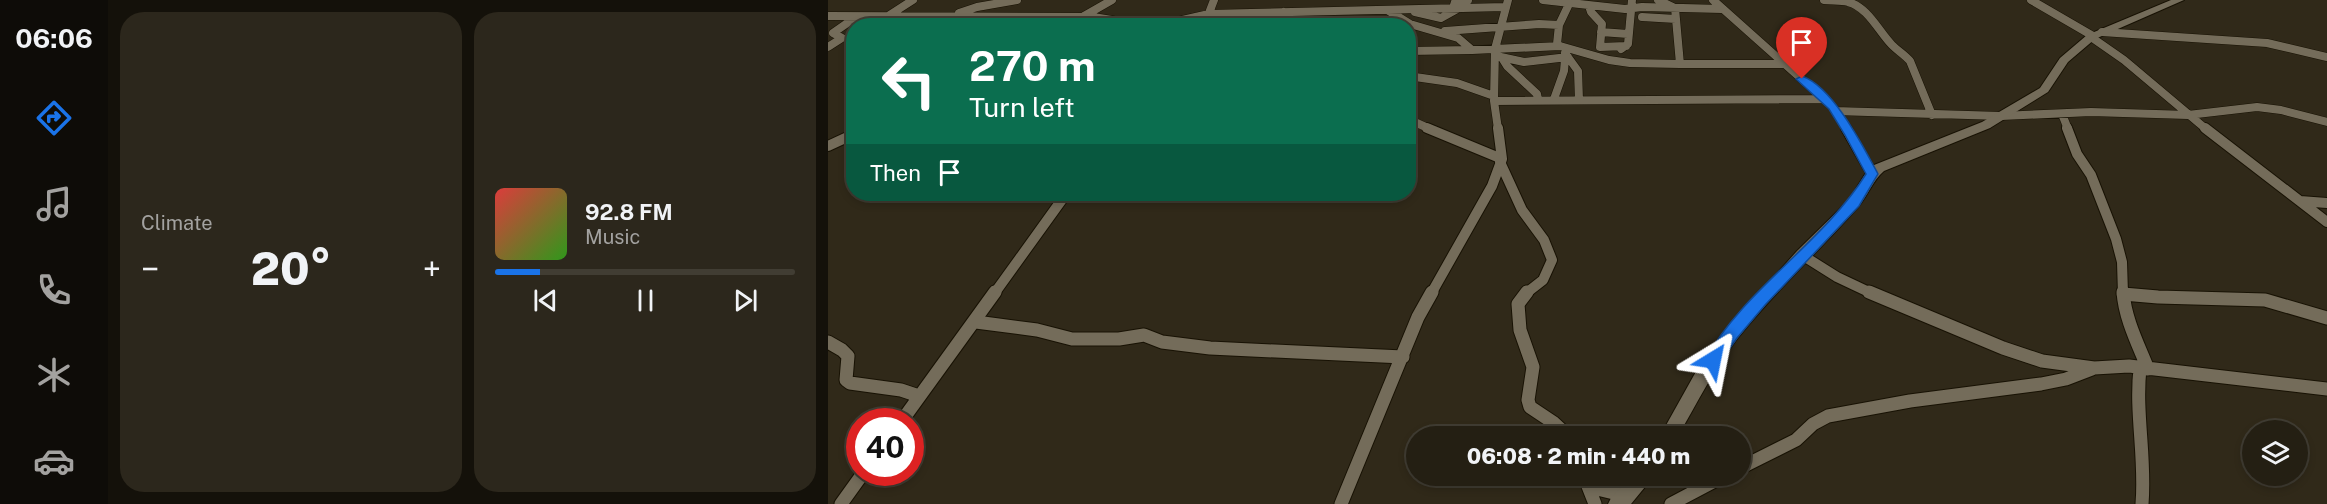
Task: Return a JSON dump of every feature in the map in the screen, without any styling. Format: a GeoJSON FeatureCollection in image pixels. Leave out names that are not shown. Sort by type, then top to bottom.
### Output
{"type":"FeatureCollection","features":[{"type":"Feature","properties":{"kind":"street"},"geometry":{"type":"LineString","coordinates":[[888,17],[913,0]]}},
{"type":"Feature","properties":{"kind":"street"},"geometry":{"type":"LineString","coordinates":[[954,16],[977,7],[1017,0]]}},
{"type":"Feature","properties":{"kind":"street"},"geometry":{"type":"LineString","coordinates":[[1083,17],[1113,0]]}},
{"type":"Feature","properties":{"kind":"street"},"geometry":{"type":"LineString","coordinates":[[1207,18],[1214,0]]}},
{"type":"Feature","properties":{"kind":"street"},"geometry":{"type":"LineString","coordinates":[[1360,9],[1364,0]]}},
{"type":"Feature","properties":{"kind":"street"},"geometry":{"type":"LineString","coordinates":[[1421,9],[1424,0]]}},
{"type":"Feature","properties":{"kind":"street"},"geometry":{"type":"LineString","coordinates":[[1543,0],[1571,2],[1591,10],[1616,13],[1658,0],[1675,8]]}},
{"type":"Feature","properties":{"kind":"street"},"geometry":{"type":"LineString","coordinates":[[1626,46],[1600,47],[1602,28],[1616,13],[1633,7],[1643,0]]}},
{"type":"Feature","properties":{"kind":"street"},"geometry":{"type":"LineString","coordinates":[[1713,0],[1835,111],[1872,174]]}},
{"type":"Feature","properties":{"kind":"street"},"geometry":{"type":"LineString","coordinates":[[1824,0],[1848,2],[1857,6],[1883,32],[1892,45],[1904,54],[1910,61],[1932,115]]}},
{"type":"Feature","properties":{"kind":"street"},"geometry":{"type":"LineString","coordinates":[[2031,0],[2095,35],[2188,115],[2327,222]]}},
{"type":"Feature","properties":{"kind":"street"},"geometry":{"type":"LineString","coordinates":[[1675,426],[1704,373],[1732,334],[1802,255],[1854,203],[1872,174],[1892,162],[1971,133],[2001,116],[2044,90],[2064,60],[2095,35],[2179,0]]}},
{"type":"Feature","properties":{"kind":"street"},"geometry":{"type":"LineString","coordinates":[[1571,2],[1558,25],[1557,44],[1607,60],[1630,63],[1782,64]]}},
{"type":"Feature","properties":{"kind":"street"},"geometry":{"type":"LineString","coordinates":[[1295,11],[1301,4]]}},
{"type":"Feature","properties":{"kind":"street"},"geometry":{"type":"LineString","coordinates":[[1191,18],[1209,14],[1456,8],[1470,4],[1507,4],[1500,26],[1494,98],[1501,160],[1522,210],[1544,240],[1552,260],[1543,280],[1522,296],[1518,304],[1520,330],[1533,367],[1528,400],[1530,407],[1557,426]]}},
{"type":"Feature","properties":{"kind":"street"},"geometry":{"type":"LineString","coordinates":[[1470,4],[1471,28]]}},
{"type":"Feature","properties":{"kind":"street"},"geometry":{"type":"LineString","coordinates":[[1633,7],[1722,9]]}},
{"type":"Feature","properties":{"kind":"street"},"geometry":{"type":"LineString","coordinates":[[1607,60],[1626,46],[1633,7]]}},
{"type":"Feature","properties":{"kind":"street"},"geometry":{"type":"LineString","coordinates":[[1440,8],[1441,18]]}},
{"type":"Feature","properties":{"kind":"street"},"geometry":{"type":"LineString","coordinates":[[1406,9],[1441,18],[1456,8]]}},
{"type":"Feature","properties":{"kind":"street"},"geometry":{"type":"LineString","coordinates":[[1675,8],[1680,64]]}},
{"type":"Feature","properties":{"kind":"street"},"geometry":{"type":"LineString","coordinates":[[1386,9],[1400,18]]}},
{"type":"Feature","properties":{"kind":"street"},"geometry":{"type":"LineString","coordinates":[[1591,10],[1602,28],[1628,34]]}},
{"type":"Feature","properties":{"kind":"street"},"geometry":{"type":"LineString","coordinates":[[1281,18],[1284,12]]}},
{"type":"Feature","properties":{"kind":"street"},"geometry":{"type":"LineString","coordinates":[[828,16],[1107,18]]}},
{"type":"Feature","properties":{"kind":"street"},"geometry":{"type":"LineString","coordinates":[[1642,17],[1676,19]]}},
{"type":"Feature","properties":{"kind":"street"},"geometry":{"type":"LineString","coordinates":[[828,47],[842,38],[834,33],[846,24]]}},
{"type":"Feature","properties":{"kind":"street"},"geometry":{"type":"LineString","coordinates":[[1416,25],[1445,31],[1466,43],[1472,50]]}},
{"type":"Feature","properties":{"kind":"street"},"geometry":{"type":"LineString","coordinates":[[1445,31],[1500,26],[1558,25]]}},
{"type":"Feature","properties":{"kind":"street"},"geometry":{"type":"LineString","coordinates":[[2095,35],[2267,44],[2327,57]]}},
{"type":"Feature","properties":{"kind":"street"},"geometry":{"type":"LineString","coordinates":[[1498,54],[1562,46]]}},
{"type":"Feature","properties":{"kind":"street"},"geometry":{"type":"LineString","coordinates":[[1562,46],[1567,58],[1578,70],[1579,100]]}},
{"type":"Feature","properties":{"kind":"street"},"geometry":{"type":"LineString","coordinates":[[1416,51],[1472,50],[1498,54],[1524,62],[1567,58]]}},
{"type":"Feature","properties":{"kind":"street"},"geometry":{"type":"LineString","coordinates":[[1498,54],[1507,66],[1537,94],[1538,99]]}},
{"type":"Feature","properties":{"kind":"street"},"geometry":{"type":"LineString","coordinates":[[1554,99],[1567,58]]}},
{"type":"Feature","properties":{"kind":"street"},"geometry":{"type":"LineString","coordinates":[[1416,77],[1457,83],[1494,98],[1824,99]]}},
{"type":"Feature","properties":{"kind":"street"},"geometry":{"type":"LineString","coordinates":[[1835,111],[2001,116],[2091,112],[2188,115],[2257,107],[2280,110],[2327,122]]}},
{"type":"Feature","properties":{"kind":"street"},"geometry":{"type":"LineString","coordinates":[[2062,114],[2077,154],[2091,175],[2116,239],[2122,262],[2123,294],[2130,326],[2144,369],[2137,386],[2142,437],[2142,504]]}},
{"type":"Feature","properties":{"kind":"street"},"geometry":{"type":"LineString","coordinates":[[1416,123],[1501,160]]}},
{"type":"Feature","properties":{"kind":"street"},"geometry":{"type":"LineString","coordinates":[[828,146],[846,138]]}},
{"type":"Feature","properties":{"kind":"street"},"geometry":{"type":"LineString","coordinates":[[1341,504],[1418,317],[1492,186],[1501,160]]}},
{"type":"Feature","properties":{"kind":"street"},"geometry":{"type":"LineString","coordinates":[[911,408],[1061,201]]}},
{"type":"Feature","properties":{"kind":"street"},"geometry":{"type":"LineString","coordinates":[[2300,201],[2327,203]]}},
{"type":"Feature","properties":{"kind":"street"},"geometry":{"type":"LineString","coordinates":[[1802,255],[1837,277],[1857,286],[2003,348],[2042,361],[2094,368],[2123,366],[2327,389]]}},
{"type":"Feature","properties":{"kind":"street"},"geometry":{"type":"LineString","coordinates":[[2123,294],[2143,297],[2263,300],[2285,304],[2327,318]]}},
{"type":"Feature","properties":{"kind":"street"},"geometry":{"type":"LineString","coordinates":[[976,321],[1026,328],[1072,339],[1119,339],[1144,335],[1162,342],[1220,349],[1403,357]]}},
{"type":"Feature","properties":{"kind":"street"},"geometry":{"type":"LineString","coordinates":[[828,342],[842,349],[848,356],[850,364],[846,380],[850,383],[901,390],[919,396]]}},
{"type":"Feature","properties":{"kind":"street"},"geometry":{"type":"LineString","coordinates":[[1751,462],[1796,440],[1813,424],[1828,416],[1910,401],[2041,384],[2066,379],[2094,368]]}},
{"type":"Feature","properties":{"kind":"street"},"geometry":{"type":"LineString","coordinates":[[841,504],[854,486]]}},
{"type":"Feature","properties":{"kind":"street"},"geometry":{"type":"LineString","coordinates":[[1588,486],[1594,504]]}},
{"type":"Feature","properties":{"kind":"street"},"geometry":{"type":"LineString","coordinates":[[1595,486],[1622,500],[1635,486]]}},
{"type":"Feature","properties":{"kind":"street"},"geometry":{"type":"LineString","coordinates":[[1671,504],[1705,486]]}},
{"type":"Feature","properties":{"kind":"route"},"geometry":{"type":"LineString","coordinates":[[1713,360],[1732,334],[1802,255],[1854,203],[1872,174],[1833,107],[1802,79]]}}]}
